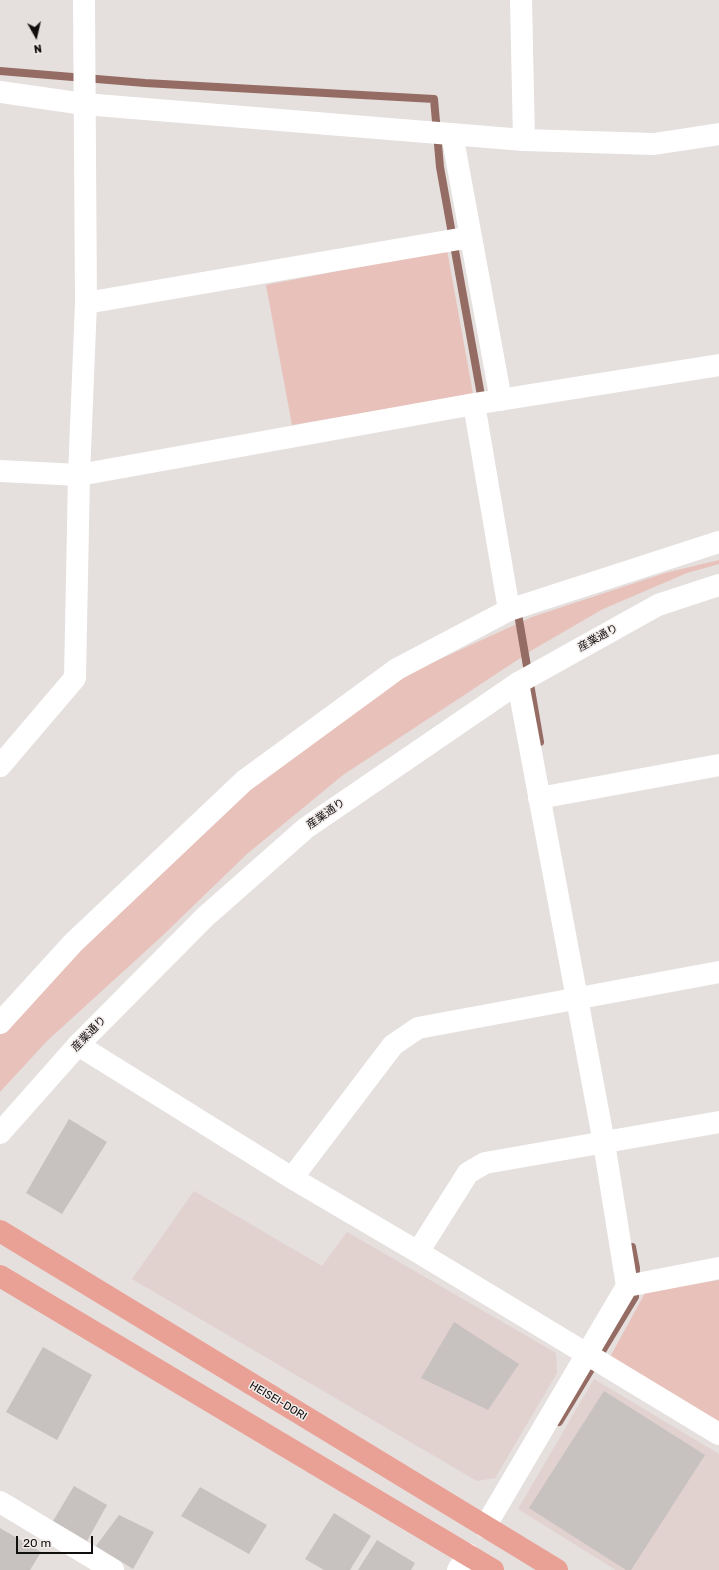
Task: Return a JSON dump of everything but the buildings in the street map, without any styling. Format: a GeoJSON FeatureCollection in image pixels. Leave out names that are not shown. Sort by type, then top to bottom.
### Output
{"type":"FeatureCollection","features":[{"type":"Feature","properties":{"kind":"main road","name":"HEISEI-DORI"},"geometry":{"type":"LineString","coordinates":[[0,1231],[557,1570]]}},
{"type":"Feature","properties":{"kind":"main road"},"geometry":{"type":"LineString","coordinates":[[0,1276],[463,1562],[493,1570]]}},
{"type":"Feature","properties":{"kind":"street"},"geometry":{"type":"LineString","coordinates":[[0,766],[75,678],[78,475],[86,303],[84,0]]}},
{"type":"Feature","properties":{"kind":"street"},"geometry":{"type":"LineString","coordinates":[[521,0],[524,140]]}},
{"type":"Feature","properties":{"kind":"street"},"geometry":{"type":"LineString","coordinates":[[0,92],[84,104],[524,140],[654,144],[719,134]]}},
{"type":"Feature","properties":{"kind":"street"},"geometry":{"type":"LineString","coordinates":[[452,134],[501,400]]}},
{"type":"Feature","properties":{"kind":"street"},"geometry":{"type":"LineString","coordinates":[[86,303],[471,237]]}},
{"type":"Feature","properties":{"kind":"street"},"geometry":{"type":"LineString","coordinates":[[0,471],[78,475],[474,404],[719,365]]}},
{"type":"Feature","properties":{"kind":"street"},"geometry":{"type":"LineString","coordinates":[[474,404],[508,610]]}},
{"type":"Feature","properties":{"kind":"street"},"geometry":{"type":"LineString","coordinates":[[3,1015],[73,943],[244,781],[397,669],[508,610],[719,542]]}},
{"type":"Feature","properties":{"kind":"street","name":"産業通り"},"geometry":{"type":"LineString","coordinates":[[0,1132],[78,1045],[205,917],[306,828],[518,683],[658,605],[719,585]]}},
{"type":"Feature","properties":{"kind":"street"},"geometry":{"type":"LineString","coordinates":[[485,1526],[588,1355],[627,1286],[604,1142],[518,683]]}},
{"type":"Feature","properties":{"kind":"street"},"geometry":{"type":"LineString","coordinates":[[539,798],[719,765]]}},
{"type":"Feature","properties":{"kind":"street"},"geometry":{"type":"LineString","coordinates":[[292,1178],[393,1045],[418,1028],[719,972]]}},
{"type":"Feature","properties":{"kind":"street"},"geometry":{"type":"LineString","coordinates":[[78,1045],[292,1178],[418,1252],[719,1434]]}},
{"type":"Feature","properties":{"kind":"street"},"geometry":{"type":"LineString","coordinates":[[418,1252],[468,1173],[485,1164],[719,1122]]}},
{"type":"Feature","properties":{"kind":"street"},"geometry":{"type":"LineString","coordinates":[[627,1286],[719,1268]]}},
{"type":"Feature","properties":{"kind":"street"},"geometry":{"type":"LineString","coordinates":[[0,1502],[113,1570]]}},
{"type":"Feature","properties":{"kind":"shaded area"},"geometry":{"type":"Polygon","coordinates":[[[447,250],[473,394],[292,425],[266,285],[447,250]]]}},
{"type":"Feature","properties":{"kind":"shaded area"},"geometry":{"type":"Polygon","coordinates":[[[719,560],[719,564],[687,573],[603,609],[534,649],[343,775],[247,854],[160,938],[47,1041],[0,1092],[0,1034],[54,974],[238,795],[403,676],[532,617],[665,573],[719,560]]]}},
{"type":"Feature","properties":{"kind":"shaded area"},"geometry":{"type":"Polygon","coordinates":[[[194,1191],[322,1266],[347,1232],[556,1353],[557,1373],[495,1478],[477,1481],[132,1279],[194,1191]]]}},
{"type":"Feature","properties":{"kind":"shaded area"},"geometry":{"type":"Polygon","coordinates":[[[719,1280],[719,1423],[610,1357],[645,1293],[719,1280]]]}},
{"type":"Feature","properties":{"kind":"shaded area"},"geometry":{"type":"Polygon","coordinates":[[[594,1379],[719,1454],[719,1570],[616,1570],[518,1509],[594,1379]]]}},
{"type":"Feature","properties":{"kind":"waterway"},"geometry":{"type":"LineString","coordinates":[[0,71],[145,83],[434,99],[440,167],[482,401]]}},
{"type":"Feature","properties":{"kind":"waterway"},"geometry":{"type":"LineString","coordinates":[[517,608],[540,742]]}},
{"type":"Feature","properties":{"kind":"waterway"},"geometry":{"type":"LineString","coordinates":[[559,1422],[635,1297],[636,1268],[632,1247]]}}]}
